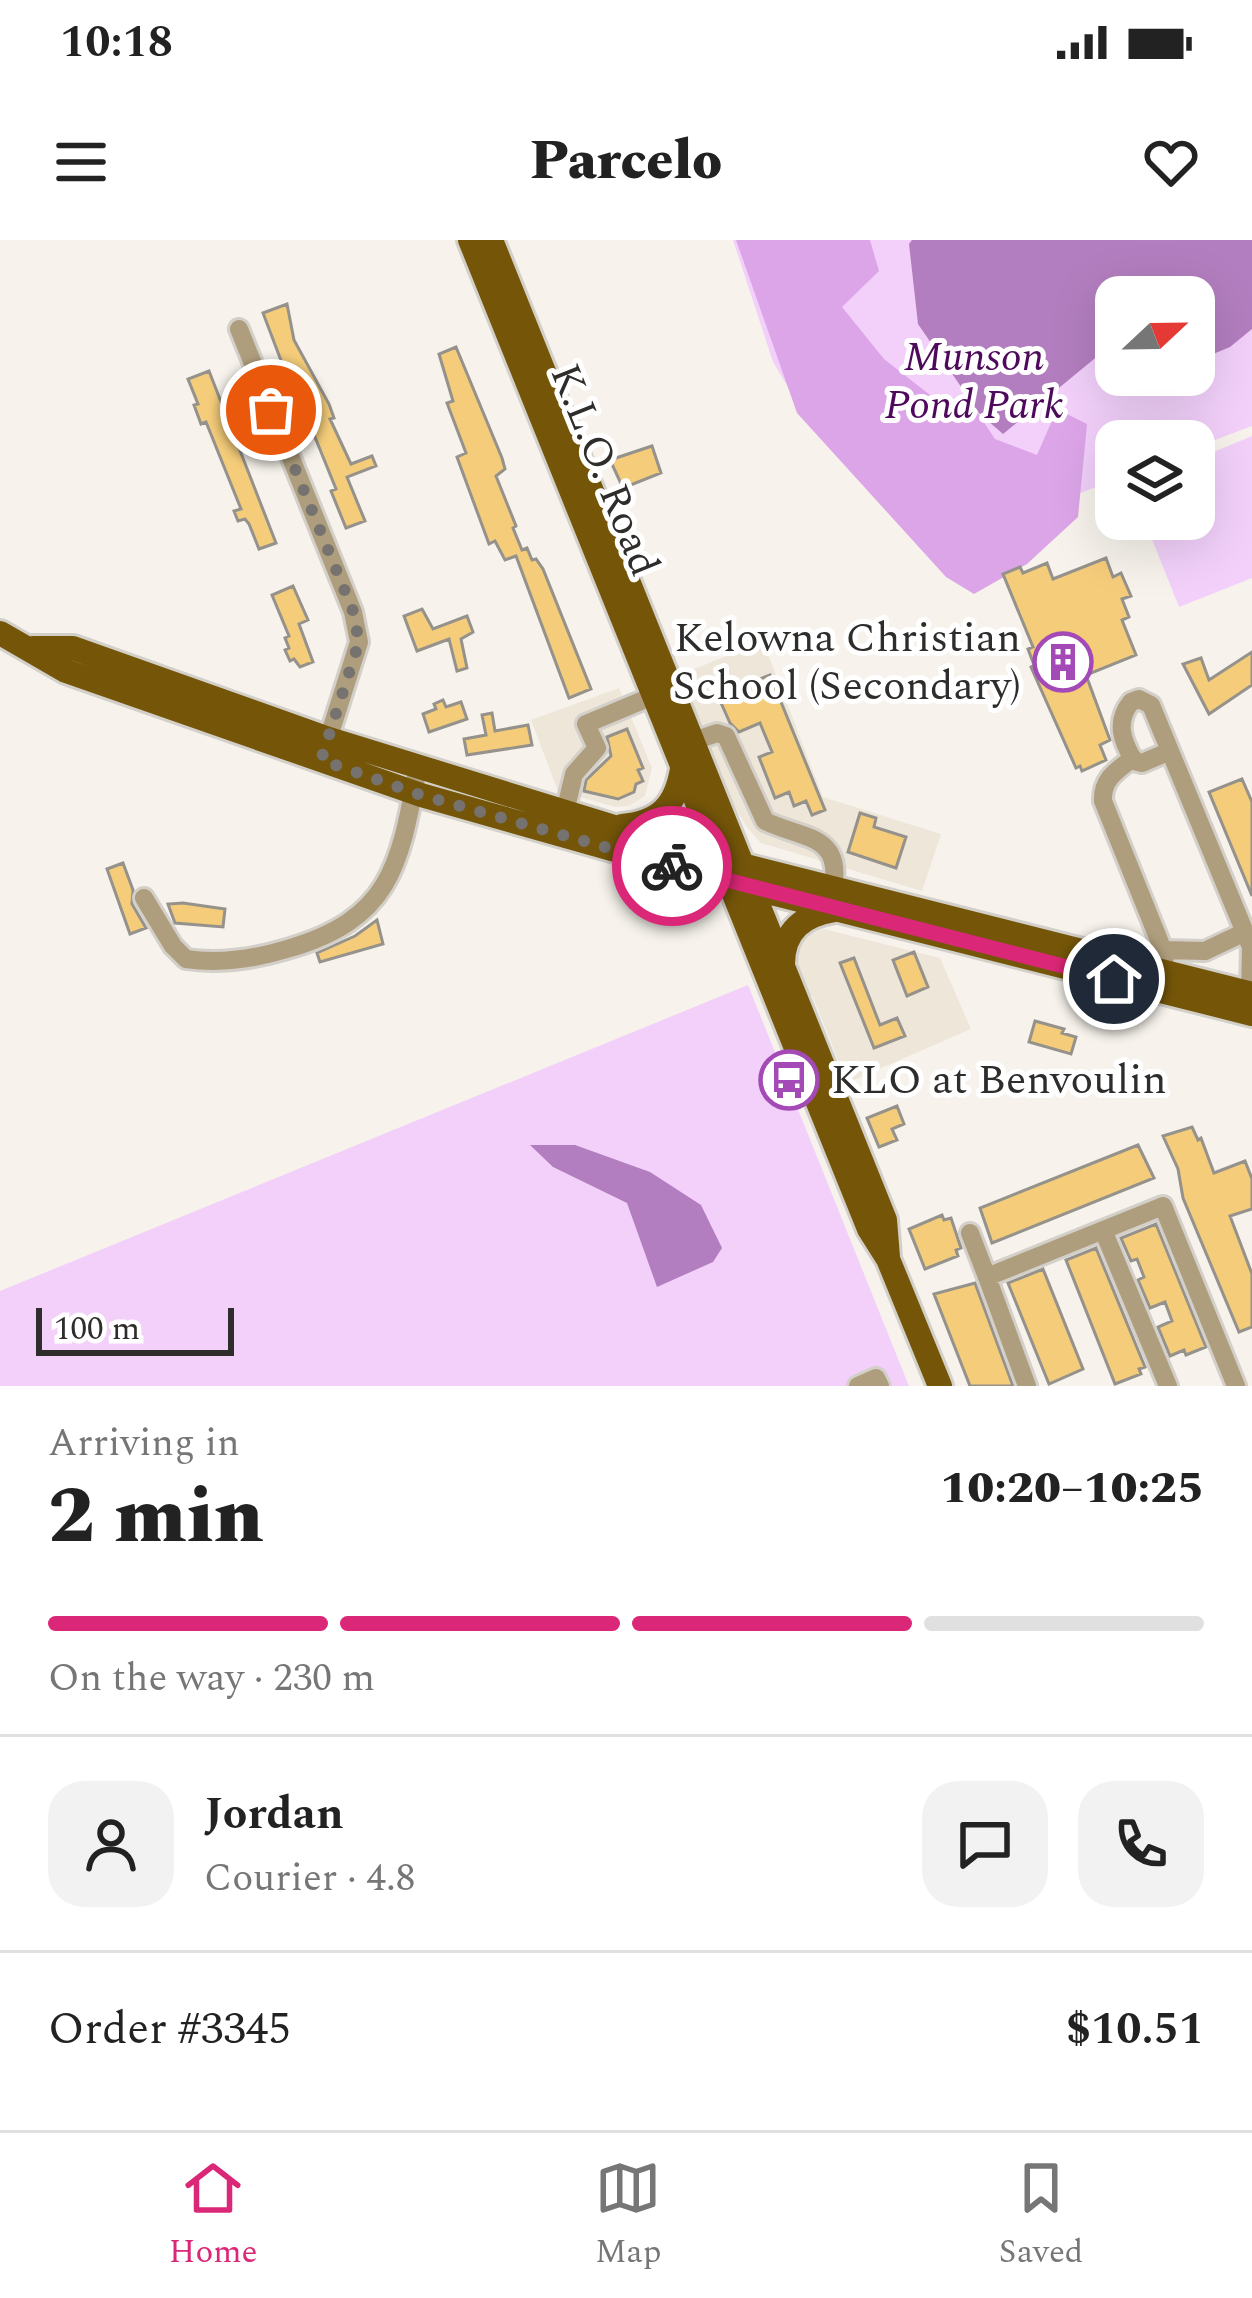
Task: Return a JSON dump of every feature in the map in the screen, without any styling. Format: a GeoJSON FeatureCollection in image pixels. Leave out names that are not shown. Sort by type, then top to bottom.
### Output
{"type":"FeatureCollection","features":[{"type":"Feature","properties":{"kind":"main road","name":"K.L.O. Road"},"geometry":{"type":"LineString","coordinates":[[470,240],[682,769],[784,972],[885,1220],[888,1259]]}},
{"type":"Feature","properties":{"kind":"main road","name":"K.L.O. Road"},"geometry":{"type":"LineString","coordinates":[[491,240],[692,742],[734,873],[869,1229],[888,1259],[940,1386]]}},
{"type":"Feature","properties":{"kind":"main road"},"geometry":{"type":"LineString","coordinates":[[0,633],[66,671],[325,750],[418,766],[614,826],[734,873]]}},
{"type":"Feature","properties":{"kind":"main road"},"geometry":{"type":"LineString","coordinates":[[325,750],[413,792],[1251,1001]]}},
{"type":"Feature","properties":{"kind":"main road"},"geometry":{"type":"LineString","coordinates":[[614,826],[637,824],[664,813],[679,789],[682,769]]}},
{"type":"Feature","properties":{"kind":"main road"},"geometry":{"type":"LineString","coordinates":[[784,972],[784,947],[796,925],[837,898],[1162,960],[1251,1001]]}},
{"type":"Feature","properties":{"kind":"street"},"geometry":{"type":"LineString","coordinates":[[239,329],[353,611],[359,642],[325,750]]}},
{"type":"Feature","properties":{"kind":"street"},"geometry":{"type":"LineString","coordinates":[[565,812],[574,774],[597,748],[586,724],[653,696]]}},
{"type":"Feature","properties":{"kind":"street"},"geometry":{"type":"LineString","coordinates":[[1170,751],[1142,763],[1132,758],[1120,724],[1125,709],[1138,699],[1151,705],[1170,751],[1248,940],[1251,1001]]}},
{"type":"Feature","properties":{"kind":"street"},"geometry":{"type":"LineString","coordinates":[[692,742],[717,733],[726,736],[765,821],[820,843],[832,854],[837,898]]}},
{"type":"Feature","properties":{"kind":"street"},"geometry":{"type":"LineString","coordinates":[[1132,758],[1110,775],[1102,788],[1103,801],[1162,960],[1248,940]]}},
{"type":"Feature","properties":{"kind":"street"},"geometry":{"type":"LineString","coordinates":[[144,898],[186,959],[248,959],[328,935],[352,922],[384,888],[397,861],[418,766]]}},
{"type":"Feature","properties":{"kind":"street"},"geometry":{"type":"LineString","coordinates":[[987,1277],[1163,1206],[1236,1386]]}},
{"type":"Feature","properties":{"kind":"street"},"geometry":{"type":"LineString","coordinates":[[1103,1230],[1168,1386]]}},
{"type":"Feature","properties":{"kind":"street"},"geometry":{"type":"LineString","coordinates":[[970,1233],[1028,1386]]}},
{"type":"Feature","properties":{"kind":"street"},"geometry":{"type":"LineString","coordinates":[[858,1386],[876,1378],[880,1386]]}},
{"type":"Feature","properties":{"kind":"shaded area"},"geometry":{"type":"Polygon","coordinates":[[[736,240],[870,240],[879,271],[842,307],[884,359],[962,420],[977,412],[995,439],[1037,455],[1057,409],[1087,424],[1078,517],[1027,564],[974,594],[946,577],[797,413],[736,240]]]}},
{"type":"Feature","properties":{"kind":"shaded area"},"geometry":{"type":"Polygon","coordinates":[[[912,240],[1252,240],[1252,329],[1215,353],[1215,276],[1095,276],[1095,358],[1003,434],[979,413],[918,324],[912,240]]]}},
{"type":"Feature","properties":{"kind":"shaded area"},"geometry":{"type":"Polygon","coordinates":[[[763,641],[823,797],[941,834],[922,891],[761,843],[747,827],[727,795],[680,675],[763,641]]]}},
{"type":"Feature","properties":{"kind":"shaded area"},"geometry":{"type":"Polygon","coordinates":[[[619,688],[652,768],[645,796],[629,806],[616,807],[558,791],[531,720],[619,688]]]}},
{"type":"Feature","properties":{"kind":"shaded area"},"geometry":{"type":"Polygon","coordinates":[[[824,929],[940,958],[971,1029],[847,1083],[813,997],[799,982],[794,964],[804,937],[824,929]]]}},
{"type":"Feature","properties":{"kind":"shaded area"},"geometry":{"type":"Polygon","coordinates":[[[530,1145],[575,1145],[650,1172],[701,1205],[722,1248],[713,1262],[657,1287],[627,1203],[553,1167],[530,1145]]]}},
{"type":"Feature","properties":{"kind":"green space","name":"Munson Pond Park"},"geometry":{"type":"Polygon","coordinates":[[[733,240],[1252,240],[1252,426],[1215,440],[1215,420],[1095,420],[1095,487],[970,537],[803,412],[773,362],[733,240]]]}},
{"type":"Feature","properties":{"kind":"green space"},"geometry":{"type":"Polygon","coordinates":[[[1252,436],[1252,578],[1179,607],[1152,540],[1215,540],[1215,451],[1252,436]]]}},
{"type":"Feature","properties":{"kind":"green space"},"geometry":{"type":"Polygon","coordinates":[[[748,985],[909,1386],[0,1386],[0,1291],[748,985]]]}},
{"type":"Feature","properties":{"kind":"building"},"geometry":{"type":"Polygon","coordinates":[[[287,304],[294,340],[329,404],[334,418],[330,419],[351,464],[372,456],[376,466],[347,477],[365,521],[346,528],[331,491],[336,489],[263,313],[287,304]]]}},
{"type":"Feature","properties":{"kind":"building"},"geometry":{"type":"Polygon","coordinates":[[[456,347],[502,458],[505,469],[496,476],[513,528],[522,550],[527,548],[543,569],[591,689],[569,698],[516,556],[505,560],[495,541],[489,544],[457,457],[466,453],[447,403],[453,401],[439,354],[456,347]]]}},
{"type":"Feature","properties":{"kind":"building"},"geometry":{"type":"Polygon","coordinates":[[[209,371],[276,543],[259,549],[249,524],[245,519],[238,521],[234,511],[241,509],[206,422],[201,424],[194,405],[198,404],[188,379],[209,371]]]}},
{"type":"Feature","properties":{"kind":"building"},"geometry":{"type":"Polygon","coordinates":[[[652,446],[661,473],[623,488],[610,460],[652,446]]]}},
{"type":"Feature","properties":{"kind":"building","name":"Kelowna Christian School (Secondary)"},"geometry":{"type":"Polygon","coordinates":[[[1106,558],[1113,577],[1121,573],[1131,596],[1122,599],[1129,617],[1122,620],[1136,655],[1086,675],[1110,740],[1100,745],[1106,760],[1082,771],[1076,768],[1031,667],[1028,649],[1033,647],[1003,574],[1020,567],[1023,573],[1047,563],[1053,579],[1106,558]]]}},
{"type":"Feature","properties":{"kind":"building"},"geometry":{"type":"Polygon","coordinates":[[[293,586],[308,620],[299,624],[313,662],[300,667],[285,650],[289,636],[272,595],[293,586]]]}},
{"type":"Feature","properties":{"kind":"building"},"geometry":{"type":"Polygon","coordinates":[[[422,609],[433,629],[467,616],[473,632],[461,639],[467,668],[457,671],[449,639],[417,651],[404,616],[422,609]]]}},
{"type":"Feature","properties":{"kind":"building"},"geometry":{"type":"Polygon","coordinates":[[[1252,652],[1252,685],[1209,714],[1183,664],[1201,658],[1209,680],[1252,652]]]}},
{"type":"Feature","properties":{"kind":"building"},"geometry":{"type":"Polygon","coordinates":[[[770,675],[825,810],[812,815],[806,801],[794,806],[789,792],[775,798],[759,757],[772,752],[760,723],[739,732],[718,696],[770,675]]]}},
{"type":"Feature","properties":{"kind":"building"},"geometry":{"type":"Polygon","coordinates":[[[443,700],[446,707],[461,702],[467,719],[429,732],[423,714],[443,700]]]}},
{"type":"Feature","properties":{"kind":"building"},"geometry":{"type":"Polygon","coordinates":[[[492,713],[495,731],[528,725],[532,745],[467,755],[464,739],[486,735],[482,715],[492,713]]]}},
{"type":"Feature","properties":{"kind":"building"},"geometry":{"type":"Polygon","coordinates":[[[627,729],[643,768],[638,770],[643,781],[634,792],[618,799],[584,791],[586,780],[611,756],[607,737],[627,729]]]}},
{"type":"Feature","properties":{"kind":"building"},"geometry":{"type":"Polygon","coordinates":[[[1242,779],[1252,802],[1252,896],[1209,792],[1242,779]]]}},
{"type":"Feature","properties":{"kind":"building"},"geometry":{"type":"Polygon","coordinates":[[[860,813],[876,818],[874,827],[906,837],[896,868],[848,852],[860,813]]]}},
{"type":"Feature","properties":{"kind":"building"},"geometry":{"type":"Polygon","coordinates":[[[123,863],[133,890],[132,904],[146,928],[130,934],[107,869],[123,863]]]}},
{"type":"Feature","properties":{"kind":"building"},"geometry":{"type":"Polygon","coordinates":[[[168,904],[225,909],[223,927],[175,923],[168,904]]]}},
{"type":"Feature","properties":{"kind":"building"},"geometry":{"type":"Polygon","coordinates":[[[377,920],[383,944],[320,962],[317,953],[377,920]]]}},
{"type":"Feature","properties":{"kind":"building"},"geometry":{"type":"Polygon","coordinates":[[[914,952],[928,987],[907,996],[893,960],[914,952]]]}},
{"type":"Feature","properties":{"kind":"building"},"geometry":{"type":"Polygon","coordinates":[[[854,958],[880,1025],[897,1018],[905,1036],[874,1048],[840,963],[854,958]]]}},
{"type":"Feature","properties":{"kind":"building"},"geometry":{"type":"Polygon","coordinates":[[[1035,1021],[1076,1037],[1071,1054],[1029,1042],[1035,1021]]]}},
{"type":"Feature","properties":{"kind":"building"},"geometry":{"type":"Polygon","coordinates":[[[897,1106],[904,1124],[892,1129],[897,1140],[879,1147],[867,1118],[897,1106]]]}},
{"type":"Feature","properties":{"kind":"building"},"geometry":{"type":"Polygon","coordinates":[[[1192,1127],[1214,1173],[1245,1161],[1252,1179],[1252,1209],[1230,1216],[1252,1274],[1252,1327],[1239,1332],[1183,1198],[1178,1169],[1163,1136],[1192,1127]]]}},
{"type":"Feature","properties":{"kind":"building"},"geometry":{"type":"Polygon","coordinates":[[[1138,1145],[1154,1178],[992,1243],[980,1208],[1138,1145]]]}},
{"type":"Feature","properties":{"kind":"building"},"geometry":{"type":"Polygon","coordinates":[[[942,1215],[944,1220],[951,1218],[961,1248],[956,1250],[958,1256],[925,1269],[909,1229],[942,1215]]]}},
{"type":"Feature","properties":{"kind":"building"},"geometry":{"type":"Polygon","coordinates":[[[1156,1224],[1206,1347],[1186,1355],[1184,1350],[1170,1356],[1158,1327],[1172,1321],[1165,1302],[1150,1308],[1138,1280],[1144,1277],[1137,1259],[1131,1261],[1121,1238],[1156,1224]]]}},
{"type":"Feature","properties":{"kind":"building"},"geometry":{"type":"Polygon","coordinates":[[[1096,1248],[1145,1367],[1139,1369],[1141,1374],[1115,1384],[1066,1260],[1096,1248]]]}},
{"type":"Feature","properties":{"kind":"building"},"geometry":{"type":"Polygon","coordinates":[[[1043,1269],[1083,1369],[1049,1384],[1008,1283],[1043,1269]]]}},
{"type":"Feature","properties":{"kind":"building"},"geometry":{"type":"Polygon","coordinates":[[[975,1283],[1013,1386],[970,1386],[934,1294],[975,1283]]]}},
{"type":"Feature","properties":{"kind":"way so far"},"geometry":{"type":"LineString","coordinates":[[271,410],[353,611],[359,642],[321,760],[421,795],[672,866]]}},
{"type":"Feature","properties":{"kind":"place","name":"Kelowna Christian School (Secondary)"},"geometry":{"type":"Point","coordinates":[1063,662]}},
{"type":"Feature","properties":{"kind":"place","name":"KLO at Benvoulin"},"geometry":{"type":"Point","coordinates":[789,1080]}},
{"type":"Feature","properties":{"kind":"route"},"geometry":{"type":"LineString","coordinates":[[672,866],[1114,979]]}}]}
